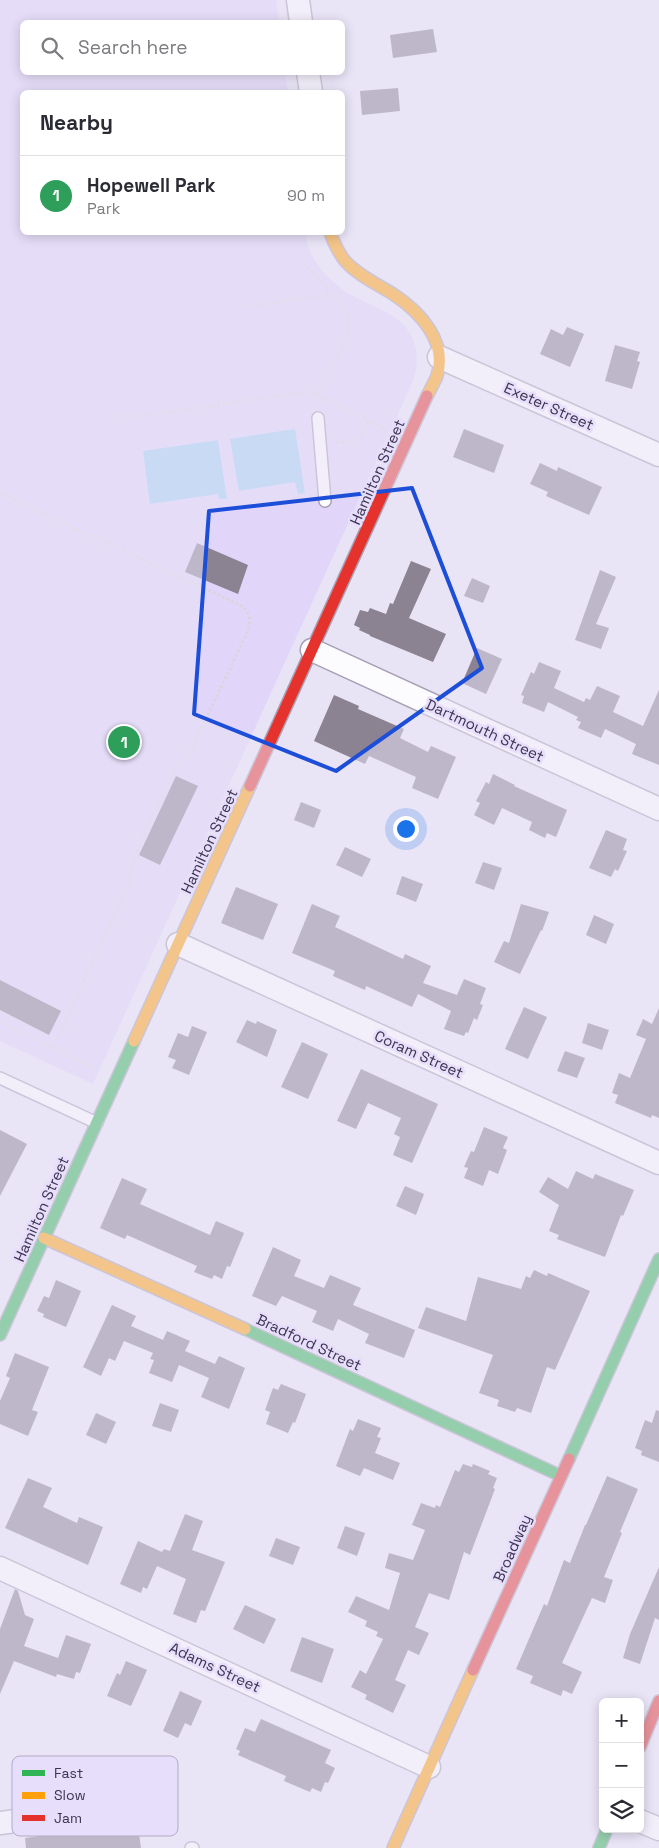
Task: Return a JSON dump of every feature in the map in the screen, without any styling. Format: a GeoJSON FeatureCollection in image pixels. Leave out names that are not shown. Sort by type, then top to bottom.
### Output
{"type":"FeatureCollection","features":[{"type":"Feature","properties":{"kind":"street"},"geometry":{"type":"LineString","coordinates":[[298,0],[301,20]]}},
{"type":"Feature","properties":{"kind":"street"},"geometry":{"type":"LineString","coordinates":[[308,75],[311,90]]}},
{"type":"Feature","properties":{"kind":"street"},"geometry":{"type":"LineString","coordinates":[[331,235],[337,252],[349,265],[401,298],[420,314],[435,339],[439,356]]}},
{"type":"Feature","properties":{"kind":"street","name":"Exeter Street"},"geometry":{"type":"LineString","coordinates":[[439,356],[659,455]]}},
{"type":"Feature","properties":{"kind":"street","name":"Hamilton Street"},"geometry":{"type":"LineString","coordinates":[[0,1335],[437,375],[439,356]]}},
{"type":"Feature","properties":{"kind":"street","name":"Dartmouth Street"},"geometry":{"type":"LineString","coordinates":[[312,650],[659,809]]}},
{"type":"Feature","properties":{"kind":"street","name":"Coram Street"},"geometry":{"type":"LineString","coordinates":[[178,944],[659,1163]]}},
{"type":"Feature","properties":{"kind":"street","name":"Bradford Street"},"geometry":{"type":"LineString","coordinates":[[44,1238],[313,1360],[561,1476]]}},
{"type":"Feature","properties":{"kind":"street","name":"Broadway"},"geometry":{"type":"LineString","coordinates":[[392,1848],[561,1476],[654,1286],[659,1260]]}},
{"type":"Feature","properties":{"kind":"street","name":"Adams Street"},"geometry":{"type":"LineString","coordinates":[[0,1568],[429,1767]]}},
{"type":"Feature","properties":{"kind":"street"},"geometry":{"type":"LineString","coordinates":[[642,1743],[659,1701]]}},
{"type":"Feature","properties":{"kind":"street"},"geometry":{"type":"LineString","coordinates":[[644,1823],[659,1829]]}},
{"type":"Feature","properties":{"kind":"street"},"geometry":{"type":"LineString","coordinates":[[599,1848],[605,1833]]}},
{"type":"Feature","properties":{"kind":"lane"},"geometry":{"type":"LineString","coordinates":[[318,418],[325,502]]}},
{"type":"Feature","properties":{"kind":"lane"},"geometry":{"type":"LineString","coordinates":[[0,1078],[97,1123]]}},
{"type":"Feature","properties":{"kind":"path"},"geometry":{"type":"LineString","coordinates":[[306,266],[327,288],[327,295]]}},
{"type":"Feature","properties":{"kind":"path"},"geometry":{"type":"LineString","coordinates":[[322,282],[327,277]]}},
{"type":"Feature","properties":{"kind":"path"},"geometry":{"type":"LineString","coordinates":[[241,307],[327,295],[338,299],[344,306],[349,323],[344,338],[316,395]]}},
{"type":"Feature","properties":{"kind":"path"},"geometry":{"type":"LineString","coordinates":[[114,419],[115,413],[140,416],[305,392],[316,395],[393,433]]}},
{"type":"Feature","properties":{"kind":"path"},"geometry":{"type":"LineString","coordinates":[[319,444],[353,443],[360,437],[369,421]]}},
{"type":"Feature","properties":{"kind":"path"},"geometry":{"type":"LineString","coordinates":[[0,494],[240,605],[247,609],[250,616],[247,633],[191,750],[173,772],[135,855],[128,886],[53,1048]]}},
{"type":"Feature","properties":{"kind":"path"},"geometry":{"type":"LineString","coordinates":[[0,1022],[102,1073]]}},
{"type":"Feature","properties":{"kind":"highlighted area"},"geometry":{"type":"Polygon","coordinates":[[[412,488],[482,668],[336,771],[194,714],[209,511],[412,488]]]}},
{"type":"Feature","properties":{"kind":"shaded area"},"geometry":{"type":"Polygon","coordinates":[[[0,0],[276,0],[279,20],[20,20],[20,75],[285,75],[288,90],[20,90],[20,235],[305,235],[314,259],[324,273],[337,285],[360,300],[396,318],[403,325],[414,341],[417,360],[413,381],[93,1084],[0,1041],[0,0]]]}},
{"type":"Feature","properties":{"kind":"water"},"geometry":{"type":"Polygon","coordinates":[[[295,429],[305,493],[298,494],[295,482],[239,491],[230,439],[295,429]]]}},
{"type":"Feature","properties":{"kind":"water"},"geometry":{"type":"Polygon","coordinates":[[[218,440],[227,499],[219,499],[218,494],[150,504],[143,451],[218,440]]]}},
{"type":"Feature","properties":{"kind":"building"},"geometry":{"type":"Polygon","coordinates":[[[433,29],[437,52],[393,58],[390,35],[433,29]]]}},
{"type":"Feature","properties":{"kind":"building"},"geometry":{"type":"Polygon","coordinates":[[[398,88],[400,111],[362,115],[360,91],[398,88]]]}},
{"type":"Feature","properties":{"kind":"building"},"geometry":{"type":"Polygon","coordinates":[[[567,327],[584,334],[570,367],[540,354],[551,329],[563,335],[567,327]]]}},
{"type":"Feature","properties":{"kind":"building"},"geometry":{"type":"Polygon","coordinates":[[[615,345],[640,352],[637,361],[640,362],[632,389],[605,381],[615,345]]]}},
{"type":"Feature","properties":{"kind":"building"},"geometry":{"type":"Polygon","coordinates":[[[464,429],[504,445],[494,473],[453,457],[464,429]]]}},
{"type":"Feature","properties":{"kind":"building"},"geometry":{"type":"Polygon","coordinates":[[[540,463],[557,471],[558,467],[602,487],[589,515],[546,496],[548,492],[530,484],[540,463]]]}},
{"type":"Feature","properties":{"kind":"building"},"geometry":{"type":"Polygon","coordinates":[[[197,543],[248,565],[238,594],[185,572],[197,543]]]}},
{"type":"Feature","properties":{"kind":"building"},"geometry":{"type":"Polygon","coordinates":[[[411,561],[431,569],[409,618],[446,634],[433,662],[370,636],[354,625],[360,610],[368,612],[370,608],[386,614],[390,603],[393,604],[411,561]]]}},
{"type":"Feature","properties":{"kind":"building"},"geometry":{"type":"Polygon","coordinates":[[[600,570],[616,577],[596,624],[609,628],[601,649],[575,640],[600,570]]]}},
{"type":"Feature","properties":{"kind":"building"},"geometry":{"type":"Polygon","coordinates":[[[472,578],[490,586],[483,603],[464,596],[472,578]]]}},
{"type":"Feature","properties":{"kind":"building"},"geometry":{"type":"Polygon","coordinates":[[[477,648],[502,659],[486,694],[462,683],[477,648]]]}},
{"type":"Feature","properties":{"kind":"building"},"geometry":{"type":"Polygon","coordinates":[[[539,662],[561,671],[554,688],[584,702],[586,698],[590,700],[597,686],[620,696],[613,712],[643,726],[659,690],[659,765],[632,754],[636,744],[605,729],[601,738],[578,728],[581,722],[576,720],[578,717],[548,702],[544,712],[522,703],[524,696],[521,695],[531,672],[534,674],[539,662]]]}},
{"type":"Feature","properties":{"kind":"building"},"geometry":{"type":"Polygon","coordinates":[[[334,695],[359,706],[358,709],[404,729],[400,738],[428,752],[431,746],[456,757],[438,799],[412,788],[416,777],[369,756],[365,764],[314,741],[334,695]]]}},
{"type":"Feature","properties":{"kind":"building"},"geometry":{"type":"Polygon","coordinates":[[[493,774],[514,786],[567,810],[556,837],[547,833],[545,838],[529,830],[532,822],[502,808],[494,825],[474,815],[480,803],[476,801],[486,782],[489,784],[493,774]]]}},
{"type":"Feature","properties":{"kind":"building"},"geometry":{"type":"Polygon","coordinates":[[[176,776],[198,786],[160,865],[139,855],[176,776]]]}},
{"type":"Feature","properties":{"kind":"building"},"geometry":{"type":"Polygon","coordinates":[[[301,802],[321,810],[314,828],[294,820],[301,802]]]}},
{"type":"Feature","properties":{"kind":"building"},"geometry":{"type":"Polygon","coordinates":[[[606,830],[627,839],[623,850],[627,851],[618,871],[615,869],[611,877],[589,868],[606,830]]]}},
{"type":"Feature","properties":{"kind":"building"},"geometry":{"type":"Polygon","coordinates":[[[345,847],[371,859],[362,877],[336,865],[345,847]]]}},
{"type":"Feature","properties":{"kind":"building"},"geometry":{"type":"Polygon","coordinates":[[[483,862],[502,868],[494,890],[475,883],[483,862]]]}},
{"type":"Feature","properties":{"kind":"building"},"geometry":{"type":"Polygon","coordinates":[[[402,876],[423,884],[416,902],[396,894],[402,876]]]}},
{"type":"Feature","properties":{"kind":"building"},"geometry":{"type":"Polygon","coordinates":[[[236,887],[278,904],[263,940],[221,923],[236,887]]]}},
{"type":"Feature","properties":{"kind":"building"},"geometry":{"type":"Polygon","coordinates":[[[312,904],[340,916],[335,927],[403,959],[405,954],[431,966],[423,983],[457,995],[464,979],[486,988],[480,1004],[483,1005],[477,1020],[474,1018],[468,1033],[466,1032],[464,1036],[444,1029],[451,1011],[418,994],[412,1007],[366,986],[365,990],[333,976],[335,971],[292,953],[312,904]]]}},
{"type":"Feature","properties":{"kind":"building"},"geometry":{"type":"Polygon","coordinates":[[[521,904],[549,912],[542,931],[520,974],[494,962],[504,941],[509,943],[521,904]]]}},
{"type":"Feature","properties":{"kind":"building"},"geometry":{"type":"Polygon","coordinates":[[[594,915],[614,924],[606,944],[586,935],[594,915]]]}},
{"type":"Feature","properties":{"kind":"building"},"geometry":{"type":"Polygon","coordinates":[[[0,980],[61,1011],[49,1035],[0,1010],[0,980]]]}},
{"type":"Feature","properties":{"kind":"building"},"geometry":{"type":"Polygon","coordinates":[[[524,1007],[547,1017],[528,1059],[505,1049],[524,1007]]]}},
{"type":"Feature","properties":{"kind":"building"},"geometry":{"type":"Polygon","coordinates":[[[659,1008],[659,1118],[652,1115],[651,1118],[615,1103],[618,1095],[612,1093],[619,1073],[630,1078],[646,1039],[636,1035],[643,1019],[652,1024],[659,1008]]]}},
{"type":"Feature","properties":{"kind":"building"},"geometry":{"type":"Polygon","coordinates":[[[247,1020],[256,1024],[257,1021],[277,1030],[267,1057],[236,1042],[247,1020]]]}},
{"type":"Feature","properties":{"kind":"building"},"geometry":{"type":"Polygon","coordinates":[[[588,1023],[609,1030],[602,1050],[582,1043],[588,1023]]]}},
{"type":"Feature","properties":{"kind":"building"},"geometry":{"type":"Polygon","coordinates":[[[192,1026],[207,1032],[189,1075],[172,1068],[176,1060],[168,1057],[178,1033],[188,1037],[192,1026]]]}},
{"type":"Feature","properties":{"kind":"building"},"geometry":{"type":"Polygon","coordinates":[[[302,1042],[328,1054],[308,1099],[281,1087],[302,1042]]]}},
{"type":"Feature","properties":{"kind":"building"},"geometry":{"type":"Polygon","coordinates":[[[565,1051],[585,1058],[577,1078],[557,1071],[565,1051]]]}},
{"type":"Feature","properties":{"kind":"building"},"geometry":{"type":"Polygon","coordinates":[[[361,1069],[438,1104],[412,1163],[393,1155],[400,1137],[394,1134],[401,1118],[368,1103],[356,1129],[337,1121],[361,1069]]]}},
{"type":"Feature","properties":{"kind":"building"},"geometry":{"type":"Polygon","coordinates":[[[484,1127],[508,1137],[503,1148],[507,1150],[498,1174],[489,1170],[483,1186],[464,1178],[468,1168],[464,1167],[471,1151],[474,1152],[484,1127]]]}},
{"type":"Feature","properties":{"kind":"building"},"geometry":{"type":"Polygon","coordinates":[[[0,1130],[27,1144],[0,1196],[0,1130]]]}},
{"type":"Feature","properties":{"kind":"building"},"geometry":{"type":"Polygon","coordinates":[[[576,1171],[593,1179],[595,1174],[634,1190],[623,1216],[621,1215],[605,1257],[557,1239],[559,1235],[549,1231],[559,1205],[539,1192],[548,1177],[568,1189],[576,1171]]]}},
{"type":"Feature","properties":{"kind":"building"},"geometry":{"type":"Polygon","coordinates":[[[122,1178],[147,1189],[140,1204],[210,1235],[216,1221],[244,1233],[230,1267],[227,1266],[222,1279],[214,1275],[212,1279],[194,1272],[197,1266],[127,1235],[125,1239],[100,1228],[122,1178]]]}},
{"type":"Feature","properties":{"kind":"building"},"geometry":{"type":"Polygon","coordinates":[[[405,1186],[424,1194],[416,1215],[396,1206],[405,1186]]]}},
{"type":"Feature","properties":{"kind":"building"},"geometry":{"type":"Polygon","coordinates":[[[273,1247],[301,1260],[294,1276],[324,1288],[330,1275],[361,1288],[353,1305],[415,1330],[404,1358],[365,1343],[369,1334],[338,1319],[333,1331],[312,1322],[317,1311],[282,1296],[276,1306],[252,1296],[273,1247]]]}},
{"type":"Feature","properties":{"kind":"building"},"geometry":{"type":"Polygon","coordinates":[[[534,1270],[547,1276],[548,1273],[590,1291],[555,1370],[547,1367],[531,1413],[517,1408],[515,1412],[497,1406],[499,1400],[479,1393],[493,1355],[418,1328],[426,1307],[466,1321],[478,1277],[521,1289],[526,1276],[530,1278],[534,1270]]]}},
{"type":"Feature","properties":{"kind":"building"},"geometry":{"type":"Polygon","coordinates":[[[56,1280],[81,1291],[66,1327],[43,1317],[44,1314],[37,1311],[44,1296],[49,1298],[56,1280]]]}},
{"type":"Feature","properties":{"kind":"building"},"geometry":{"type":"Polygon","coordinates":[[[112,1305],[136,1316],[131,1326],[163,1340],[167,1331],[190,1341],[185,1351],[215,1364],[219,1356],[245,1368],[229,1409],[201,1397],[209,1378],[179,1365],[172,1382],[149,1373],[154,1360],[150,1359],[153,1353],[124,1341],[115,1361],[109,1358],[101,1376],[83,1367],[112,1305]]]}},
{"type":"Feature","properties":{"kind":"building"},"geometry":{"type":"Polygon","coordinates":[[[15,1353],[49,1367],[32,1410],[38,1412],[28,1436],[0,1424],[0,1401],[10,1378],[6,1376],[15,1353]]]}},
{"type":"Feature","properties":{"kind":"building"},"geometry":{"type":"Polygon","coordinates":[[[281,1384],[306,1394],[295,1423],[293,1422],[288,1433],[266,1424],[270,1412],[265,1410],[273,1388],[278,1390],[281,1384]]]}},
{"type":"Feature","properties":{"kind":"building"},"geometry":{"type":"Polygon","coordinates":[[[160,1403],[179,1410],[171,1432],[152,1426],[160,1403]]]}},
{"type":"Feature","properties":{"kind":"building"},"geometry":{"type":"Polygon","coordinates":[[[656,1410],[659,1411],[659,1462],[641,1455],[642,1451],[635,1448],[645,1420],[652,1423],[656,1410]]]}},
{"type":"Feature","properties":{"kind":"building"},"geometry":{"type":"Polygon","coordinates":[[[96,1413],[116,1422],[106,1444],[86,1435],[96,1413]]]}},
{"type":"Feature","properties":{"kind":"building"},"geometry":{"type":"Polygon","coordinates":[[[358,1419],[381,1428],[377,1437],[381,1438],[375,1453],[400,1463],[393,1480],[364,1468],[360,1476],[336,1466],[350,1429],[353,1431],[358,1419]]]}},
{"type":"Feature","properties":{"kind":"building"},"geometry":{"type":"Polygon","coordinates":[[[463,1464],[472,1467],[473,1464],[490,1471],[488,1474],[497,1478],[493,1488],[495,1489],[470,1555],[464,1552],[449,1600],[429,1593],[415,1627],[429,1633],[419,1655],[408,1650],[395,1680],[406,1685],[393,1713],[365,1699],[367,1695],[351,1687],[360,1670],[366,1674],[383,1639],[376,1636],[378,1632],[365,1626],[367,1621],[348,1612],[356,1596],[389,1610],[400,1573],[385,1568],[389,1553],[413,1560],[425,1530],[412,1525],[421,1503],[435,1508],[436,1505],[440,1507],[455,1470],[459,1472],[463,1464]]]}},
{"type":"Feature","properties":{"kind":"building"},"geometry":{"type":"Polygon","coordinates":[[[607,1476],[638,1489],[604,1577],[613,1580],[605,1603],[592,1598],[562,1663],[582,1672],[572,1694],[563,1690],[561,1696],[530,1683],[533,1676],[516,1669],[544,1604],[547,1606],[564,1560],[570,1563],[607,1476]]]}},
{"type":"Feature","properties":{"kind":"building"},"geometry":{"type":"Polygon","coordinates":[[[28,1478],[52,1488],[43,1507],[77,1523],[79,1517],[103,1527],[88,1565],[5,1528],[28,1478]]]}},
{"type":"Feature","properties":{"kind":"building"},"geometry":{"type":"Polygon","coordinates":[[[185,1514],[203,1521],[192,1550],[225,1562],[205,1611],[201,1610],[196,1623],[173,1614],[186,1579],[157,1566],[147,1589],[143,1587],[141,1593],[120,1584],[138,1541],[162,1552],[164,1549],[170,1551],[185,1514]]]}},
{"type":"Feature","properties":{"kind":"building"},"geometry":{"type":"Polygon","coordinates":[[[345,1526],[365,1533],[357,1556],[337,1548],[345,1526]]]}},
{"type":"Feature","properties":{"kind":"building"},"geometry":{"type":"Polygon","coordinates":[[[276,1538],[300,1547],[293,1565],[269,1556],[276,1538]]]}},
{"type":"Feature","properties":{"kind":"building"},"geometry":{"type":"Polygon","coordinates":[[[659,1567],[659,1620],[655,1618],[640,1664],[623,1658],[630,1634],[659,1567]]]}},
{"type":"Feature","properties":{"kind":"building"},"geometry":{"type":"Polygon","coordinates":[[[15,1589],[18,1591],[25,1615],[34,1619],[24,1646],[58,1658],[66,1635],[91,1644],[80,1673],[76,1672],[74,1679],[57,1674],[56,1677],[14,1661],[0,1694],[0,1629],[15,1589]]]}},
{"type":"Feature","properties":{"kind":"building"},"geometry":{"type":"Polygon","coordinates":[[[245,1605],[276,1619],[264,1644],[233,1629],[245,1605]]]}},
{"type":"Feature","properties":{"kind":"building"},"geometry":{"type":"Polygon","coordinates":[[[302,1637],[334,1649],[322,1683],[290,1671],[302,1637]]]}},
{"type":"Feature","properties":{"kind":"building"},"geometry":{"type":"Polygon","coordinates":[[[126,1661],[147,1670],[131,1706],[107,1696],[117,1673],[120,1675],[126,1661]]]}},
{"type":"Feature","properties":{"kind":"building"},"geometry":{"type":"Polygon","coordinates":[[[180,1691],[202,1701],[191,1726],[185,1723],[178,1738],[163,1731],[180,1691]]]}},
{"type":"Feature","properties":{"kind":"building"},"geometry":{"type":"Polygon","coordinates":[[[261,1719],[331,1750],[325,1763],[335,1768],[328,1783],[325,1782],[321,1792],[312,1788],[310,1792],[284,1781],[286,1776],[238,1755],[240,1751],[236,1749],[245,1728],[255,1732],[261,1719]]]}},
{"type":"Feature","properties":{"kind":"building"},"geometry":{"type":"Polygon","coordinates":[[[39,1836],[139,1836],[141,1848],[26,1848],[25,1838],[39,1836]]]}},
{"type":"Feature","properties":{"kind":"traffic: fast"},"geometry":{"type":"LineString","coordinates":[[0,1335],[134,1041]]}},
{"type":"Feature","properties":{"kind":"traffic: fast"},"geometry":{"type":"LineString","coordinates":[[569,1459],[659,1259]]}},
{"type":"Feature","properties":{"kind":"traffic: fast"},"geometry":{"type":"LineString","coordinates":[[245,1329],[561,1476]]}},
{"type":"Feature","properties":{"kind":"traffic: fast"},"geometry":{"type":"LineString","coordinates":[[599,1848],[605,1833]]}},
{"type":"Feature","properties":{"kind":"traffic: slow"},"geometry":{"type":"LineString","coordinates":[[331,235],[338,251],[351,267],[362,276],[403,301],[429,328],[435,339],[439,363],[437,376],[427,396]]}},
{"type":"Feature","properties":{"kind":"traffic: slow"},"geometry":{"type":"LineString","coordinates":[[134,1041],[250,786]]}},
{"type":"Feature","properties":{"kind":"traffic: slow"},"geometry":{"type":"LineString","coordinates":[[44,1238],[245,1329]]}},
{"type":"Feature","properties":{"kind":"traffic: slow"},"geometry":{"type":"LineString","coordinates":[[393,1848],[473,1670]]}},
{"type":"Feature","properties":{"kind":"traffic: jam"},"geometry":{"type":"LineString","coordinates":[[250,786],[427,396]]}},
{"type":"Feature","properties":{"kind":"traffic: jam"},"geometry":{"type":"LineString","coordinates":[[473,1670],[569,1459]]}},
{"type":"Feature","properties":{"kind":"traffic: jam"},"geometry":{"type":"LineString","coordinates":[[642,1743],[659,1701]]}},
{"type":"Feature","properties":{"kind":"place","name":"Hopewell Park"},"geometry":{"type":"Point","coordinates":[124,742]}}]}
